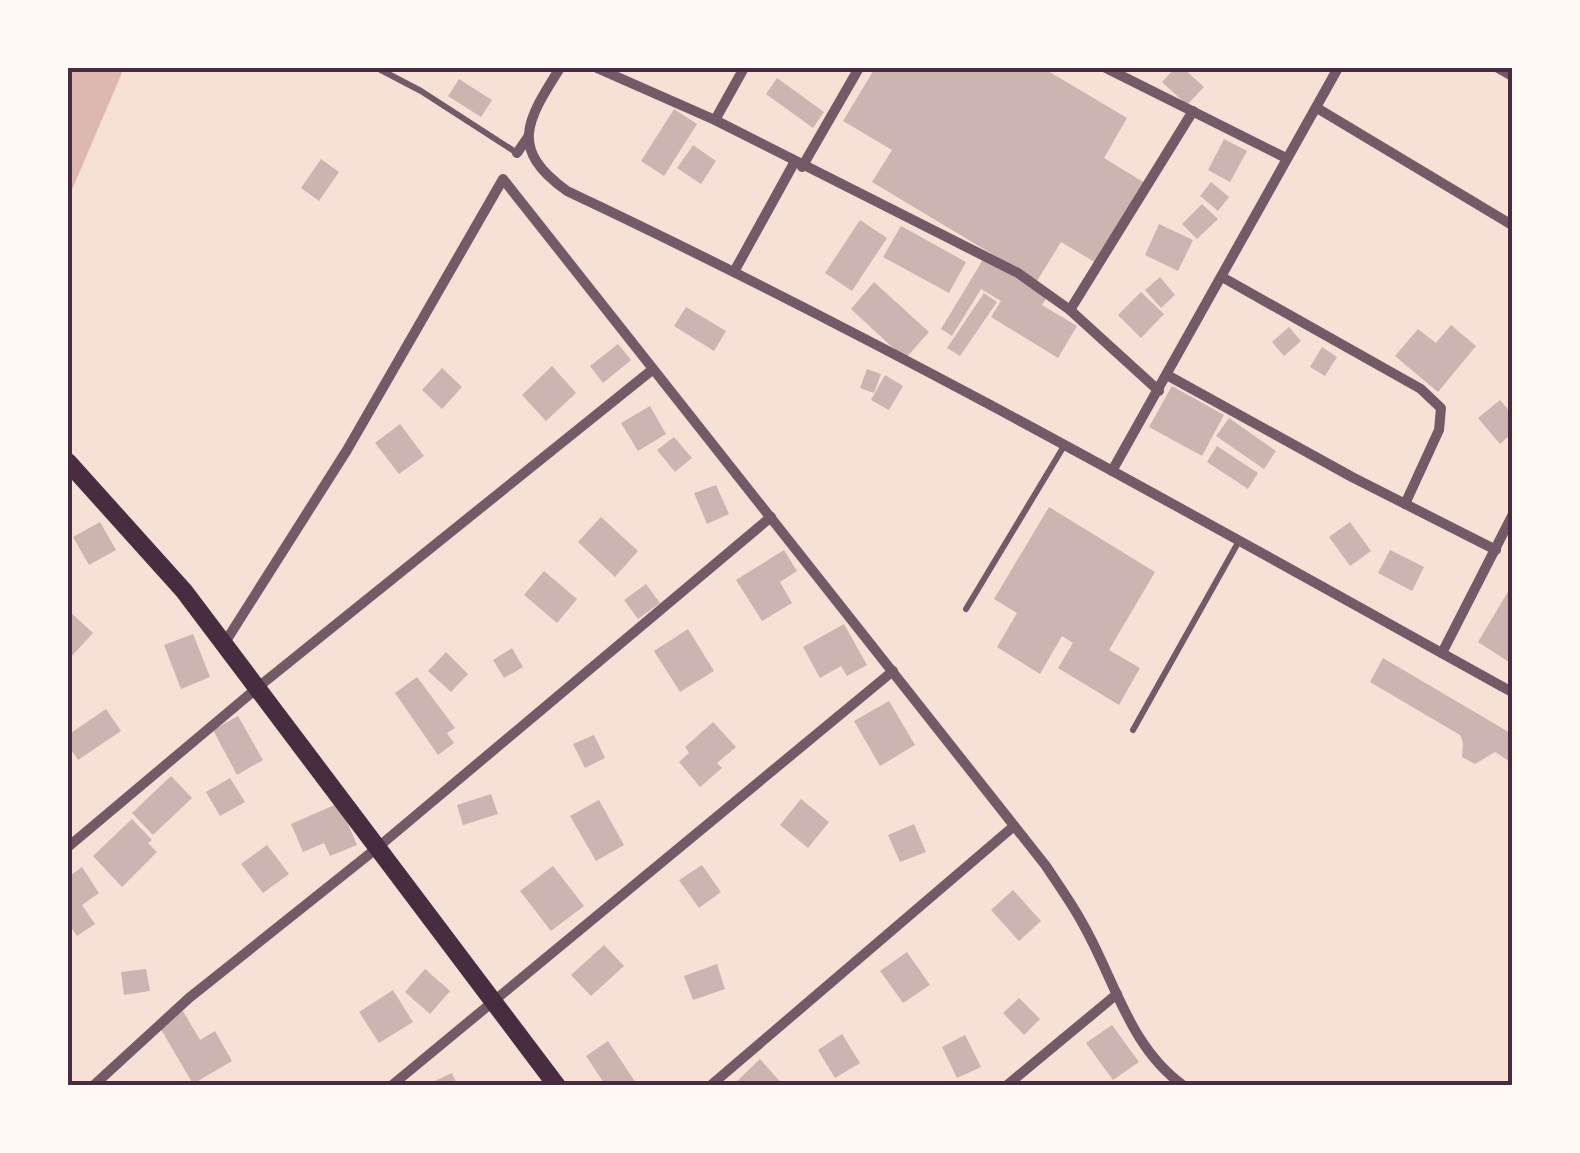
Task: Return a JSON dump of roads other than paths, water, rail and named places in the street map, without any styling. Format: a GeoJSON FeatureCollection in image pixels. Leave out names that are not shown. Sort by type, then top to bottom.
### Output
{"type":"FeatureCollection","features":[{"type":"Feature","properties":{"kind":"main road"},"geometry":{"type":"LineString","coordinates":[[68,462],[184,591],[556,1086]]}},
{"type":"Feature","properties":{"kind":"street"},"geometry":{"type":"LineString","coordinates":[[517,153],[528,136],[535,108],[560,68]]}},
{"type":"Feature","properties":{"kind":"street"},"geometry":{"type":"LineString","coordinates":[[596,68],[715,120],[1018,273],[1070,310],[1159,390]]}},
{"type":"Feature","properties":{"kind":"street"},"geometry":{"type":"LineString","coordinates":[[715,120],[744,68]]}},
{"type":"Feature","properties":{"kind":"street"},"geometry":{"type":"LineString","coordinates":[[735,270],[859,68]]}},
{"type":"Feature","properties":{"kind":"street"},"geometry":{"type":"LineString","coordinates":[[1106,68],[1286,158]]}},
{"type":"Feature","properties":{"kind":"street"},"geometry":{"type":"LineString","coordinates":[[1112,471],[1338,68]]}},
{"type":"Feature","properties":{"kind":"street"},"geometry":{"type":"LineString","coordinates":[[1498,68],[1512,76]]}},
{"type":"Feature","properties":{"kind":"street"},"geometry":{"type":"LineString","coordinates":[[1317,108],[1512,225]]}},
{"type":"Feature","properties":{"kind":"street"},"geometry":{"type":"LineString","coordinates":[[1070,310],[1193,111]]}},
{"type":"Feature","properties":{"kind":"street"},"geometry":{"type":"LineString","coordinates":[[528,136],[532,160],[567,191],[735,270],[1065,444],[1512,692]]}},
{"type":"Feature","properties":{"kind":"street"},"geometry":{"type":"LineString","coordinates":[[224,644],[347,450],[503,178],[1046,866],[1085,926],[1146,1048],[1162,1070],[1184,1086]]}},
{"type":"Feature","properties":{"kind":"street"},"geometry":{"type":"LineString","coordinates":[[1222,277],[1420,388],[1441,408],[1438,430],[1405,504]]}},
{"type":"Feature","properties":{"kind":"street"},"geometry":{"type":"LineString","coordinates":[[68,847],[256,688],[652,370]]}},
{"type":"Feature","properties":{"kind":"street"},"geometry":{"type":"LineString","coordinates":[[1167,375],[1496,550]]}},
{"type":"Feature","properties":{"kind":"street"},"geometry":{"type":"LineString","coordinates":[[1442,653],[1512,516]]}},
{"type":"Feature","properties":{"kind":"street"},"geometry":{"type":"LineString","coordinates":[[93,1086],[190,998],[377,848],[771,518]]}},
{"type":"Feature","properties":{"kind":"street"},"geometry":{"type":"LineString","coordinates":[[391,1086],[892,670]]}},
{"type":"Feature","properties":{"kind":"street"},"geometry":{"type":"LineString","coordinates":[[710,1086],[1014,826]]}},
{"type":"Feature","properties":{"kind":"street"},"geometry":{"type":"LineString","coordinates":[[1006,1086],[1116,994]]}},
{"type":"Feature","properties":{"kind":"lane"},"geometry":{"type":"LineString","coordinates":[[378,68],[517,153]]}},
{"type":"Feature","properties":{"kind":"lane"},"geometry":{"type":"LineString","coordinates":[[966,609],[1065,444]]}},
{"type":"Feature","properties":{"kind":"lane"},"geometry":{"type":"LineString","coordinates":[[1133,730],[1238,541]]}}]}
